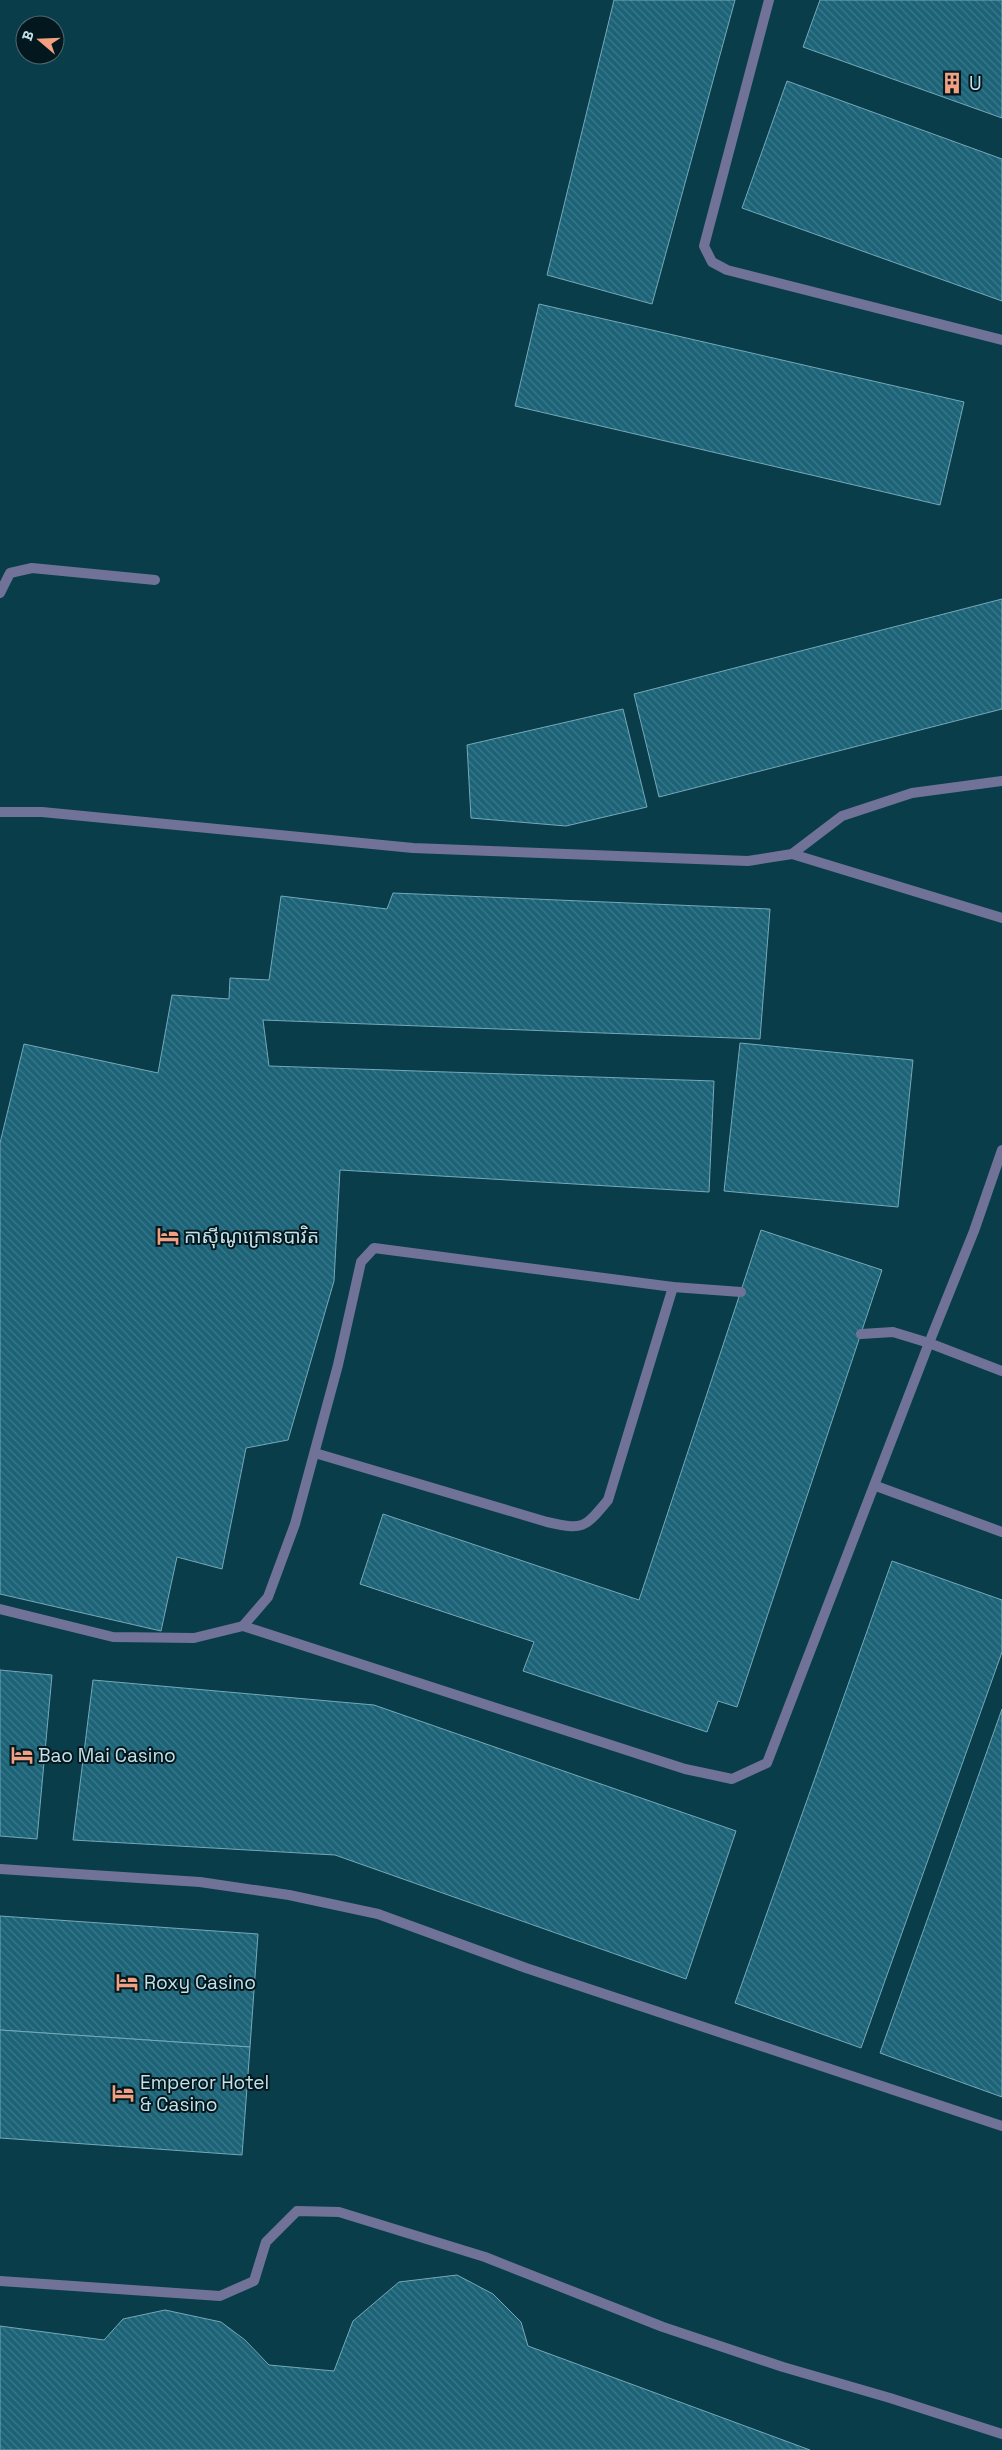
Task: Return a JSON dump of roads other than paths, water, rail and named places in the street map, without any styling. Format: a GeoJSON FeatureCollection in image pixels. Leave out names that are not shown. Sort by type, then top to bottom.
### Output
{"type":"FeatureCollection","features":[{"type":"Feature","properties":{"kind":"street"},"geometry":{"type":"LineString","coordinates":[[769,0],[704,246],[712,262],[727,270],[1002,340]]}},
{"type":"Feature","properties":{"kind":"street"},"geometry":{"type":"LineString","coordinates":[[0,593],[10,573],[32,568],[155,580]]}},
{"type":"Feature","properties":{"kind":"street"},"geometry":{"type":"LineString","coordinates":[[792,854],[842,816],[912,793],[1002,782]]}},
{"type":"Feature","properties":{"kind":"street"},"geometry":{"type":"LineString","coordinates":[[0,812],[42,812],[413,848],[748,861],[792,854],[1002,918]]}},
{"type":"Feature","properties":{"kind":"street"},"geometry":{"type":"LineString","coordinates":[[0,1609],[112,1636],[194,1638],[243,1626],[685,1769],[732,1779],[767,1764],[974,1231],[1002,1150]]}},
{"type":"Feature","properties":{"kind":"street"},"geometry":{"type":"LineString","coordinates":[[243,1626],[268,1597],[295,1524],[338,1366],[361,1262],[374,1248],[673,1287],[741,1292]]}},
{"type":"Feature","properties":{"kind":"street"},"geometry":{"type":"LineString","coordinates":[[314,1453],[547,1522],[572,1527],[590,1522],[608,1500],[673,1287]]}},
{"type":"Feature","properties":{"kind":"street"},"geometry":{"type":"LineString","coordinates":[[861,1334],[893,1332],[929,1343],[1002,1371]]}},
{"type":"Feature","properties":{"kind":"street"},"geometry":{"type":"LineString","coordinates":[[876,1486],[1002,1532]]}},
{"type":"Feature","properties":{"kind":"street"},"geometry":{"type":"LineString","coordinates":[[0,1869],[200,1882],[289,1895],[378,1914],[526,1968],[1002,2126]]}},
{"type":"Feature","properties":{"kind":"street"},"geometry":{"type":"LineString","coordinates":[[0,2280],[220,2296],[254,2281],[266,2242],[297,2211],[339,2212],[485,2257],[663,2328],[1002,2434]]}},
{"type":"Feature","properties":{"kind":"place","name":"U"},"geometry":{"type":"Point","coordinates":[952,83]}},
{"type":"Feature","properties":{"kind":"place","name":"កាស៊ីណូក្រោនបាវិត"},"geometry":{"type":"Point","coordinates":[168,1236]}},
{"type":"Feature","properties":{"kind":"place","name":"Bao Mai Casino"},"geometry":{"type":"Point","coordinates":[22,1755]}},
{"type":"Feature","properties":{"kind":"place","name":"Roxy Casino"},"geometry":{"type":"Point","coordinates":[127,1982]}},
{"type":"Feature","properties":{"kind":"place","name":"Emperor Hotel & Casino"},"geometry":{"type":"Point","coordinates":[123,2093]}}]}
